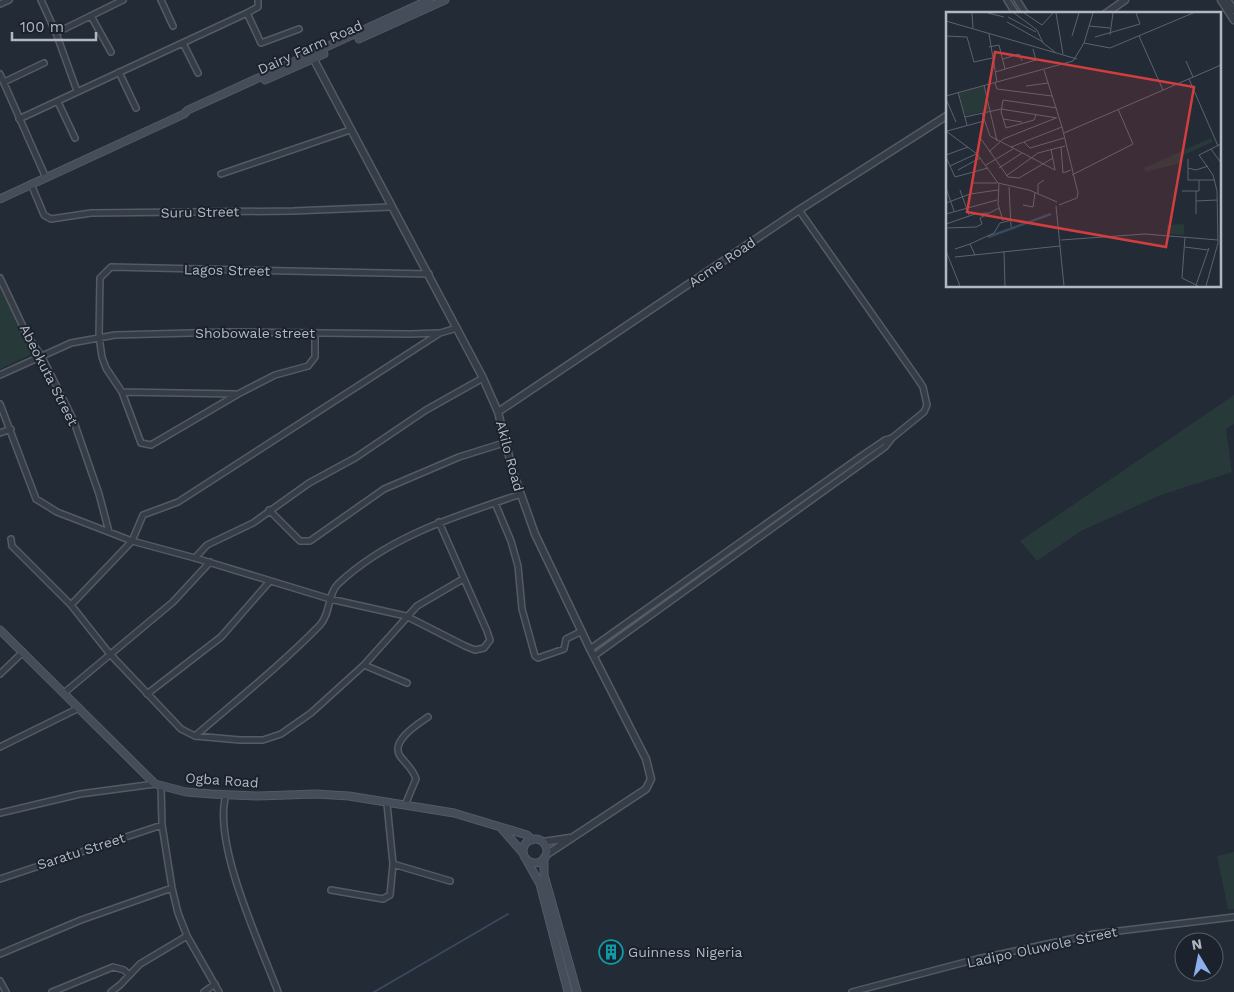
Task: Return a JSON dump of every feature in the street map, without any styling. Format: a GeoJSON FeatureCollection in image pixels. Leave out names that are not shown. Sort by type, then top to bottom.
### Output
{"type":"FeatureCollection","features":[{"type":"Feature","properties":{"kind":"main road","name":"Dairy Farm Road"},"geometry":{"type":"LineString","coordinates":[[312,57],[429,0]]}},
{"type":"Feature","properties":{"kind":"main road","name":"Dairy Farm Road"},"geometry":{"type":"LineString","coordinates":[[0,199],[184,114],[188,110],[445,0]]}},
{"type":"Feature","properties":{"kind":"main road"},"geometry":{"type":"LineString","coordinates":[[0,630],[158,785]]}},
{"type":"Feature","properties":{"kind":"main road","name":"Ogba Road"},"geometry":{"type":"LineString","coordinates":[[158,785],[186,792],[258,796],[316,794],[350,796],[387,804],[454,813],[527,835],[532,840]]}},
{"type":"Feature","properties":{"kind":"main road"},"geometry":{"type":"LineString","coordinates":[[502,829],[523,853],[540,884],[568,992]]}},
{"type":"Feature","properties":{"kind":"main road"},"geometry":{"type":"LineString","coordinates":[[523,853],[526,843],[532,840],[543,842],[546,848],[546,882],[577,992]]}},
{"type":"Feature","properties":{"kind":"main road"},"geometry":{"type":"LineString","coordinates":[[527,861],[536,863],[545,856]]}},
{"type":"Feature","properties":{"kind":"street"},"geometry":{"type":"LineString","coordinates":[[0,4],[9,0]]}},
{"type":"Feature","properties":{"kind":"street"},"geometry":{"type":"LineString","coordinates":[[41,0],[56,33],[77,91]]}},
{"type":"Feature","properties":{"kind":"street"},"geometry":{"type":"LineString","coordinates":[[56,33],[123,0]]}},
{"type":"Feature","properties":{"kind":"street"},"geometry":{"type":"LineString","coordinates":[[161,0],[173,26]]}},
{"type":"Feature","properties":{"kind":"street"},"geometry":{"type":"LineString","coordinates":[[19,119],[246,13],[258,7],[258,0]]}},
{"type":"Feature","properties":{"kind":"street"},"geometry":{"type":"LineString","coordinates":[[1007,0],[1015,12]]}},
{"type":"Feature","properties":{"kind":"street"},"geometry":{"type":"LineString","coordinates":[[1017,0],[1025,12]]}},
{"type":"Feature","properties":{"kind":"street"},"geometry":{"type":"LineString","coordinates":[[1108,12],[1125,0]]}},
{"type":"Feature","properties":{"kind":"street"},"geometry":{"type":"LineString","coordinates":[[1221,0],[1234,20]]}},
{"type":"Feature","properties":{"kind":"street"},"geometry":{"type":"LineString","coordinates":[[1227,0],[1234,10]]}},
{"type":"Feature","properties":{"kind":"street"},"geometry":{"type":"LineString","coordinates":[[246,13],[262,43],[298,29]]}},
{"type":"Feature","properties":{"kind":"street"},"geometry":{"type":"LineString","coordinates":[[92,16],[111,52]]}},
{"type":"Feature","properties":{"kind":"street"},"geometry":{"type":"LineString","coordinates":[[184,43],[198,73]]}},
{"type":"Feature","properties":{"kind":"street","name":"Akilo Road"},"geometry":{"type":"LineString","coordinates":[[312,57],[391,206],[430,274],[483,378],[498,412],[521,494],[535,534],[590,649],[646,759],[650,782],[646,789],[545,856]]}},
{"type":"Feature","properties":{"kind":"street"},"geometry":{"type":"LineString","coordinates":[[4,82],[44,63]]}},
{"type":"Feature","properties":{"kind":"street"},"geometry":{"type":"LineString","coordinates":[[120,72],[136,108]]}},
{"type":"Feature","properties":{"kind":"street"},"geometry":{"type":"LineString","coordinates":[[0,74],[46,178]]}},
{"type":"Feature","properties":{"kind":"street"},"geometry":{"type":"LineString","coordinates":[[58,102],[75,138]]}},
{"type":"Feature","properties":{"kind":"street","name":"Acme Road"},"geometry":{"type":"LineString","coordinates":[[498,412],[799,210],[946,116]]}},
{"type":"Feature","properties":{"kind":"street"},"geometry":{"type":"LineString","coordinates":[[221,174],[350,130]]}},
{"type":"Feature","properties":{"kind":"street","name":"Suru Street"},"geometry":{"type":"LineString","coordinates":[[31,184],[44,215],[51,218],[91,213],[293,211],[391,206]]}},
{"type":"Feature","properties":{"kind":"street"},"geometry":{"type":"LineString","coordinates":[[590,649],[804,497],[865,457],[890,444],[892,438],[924,412],[928,405],[922,387],[799,210]]}},
{"type":"Feature","properties":{"kind":"street","name":"Lagos Street"},"geometry":{"type":"LineString","coordinates":[[238,394],[150,446],[145,446],[142,443],[122,392],[106,368],[101,350],[99,338],[100,278],[111,268],[430,274]]}},
{"type":"Feature","properties":{"kind":"street","name":"Abeokuta Street"},"geometry":{"type":"LineString","coordinates":[[0,278],[73,419],[99,494],[109,532]]}},
{"type":"Feature","properties":{"kind":"street"},"geometry":{"type":"LineString","coordinates":[[71,605],[132,541],[142,515],[178,502],[440,333],[457,328]]}},
{"type":"Feature","properties":{"kind":"street","name":"Shobowale street"},"geometry":{"type":"LineString","coordinates":[[0,375],[71,343],[99,338],[229,332],[440,333]]}},
{"type":"Feature","properties":{"kind":"street"},"geometry":{"type":"LineString","coordinates":[[122,392],[238,394],[275,375],[308,366],[315,357],[316,333]]}},
{"type":"Feature","properties":{"kind":"street"},"geometry":{"type":"LineString","coordinates":[[195,558],[208,544],[253,523],[309,483],[355,458],[426,410],[483,378]]}},
{"type":"Feature","properties":{"kind":"street"},"geometry":{"type":"LineString","coordinates":[[0,404],[36,499],[57,512],[132,541],[210,562],[330,599],[406,616],[475,650],[486,647],[490,640],[487,631],[439,522]]}},
{"type":"Feature","properties":{"kind":"street"},"geometry":{"type":"LineString","coordinates":[[0,433],[11,429]]}},
{"type":"Feature","properties":{"kind":"street"},"geometry":{"type":"LineString","coordinates":[[269,510],[300,541],[310,542],[384,489],[459,457],[506,442]]}},
{"type":"Feature","properties":{"kind":"street"},"geometry":{"type":"LineString","coordinates":[[594,656],[809,502],[865,457]]}},
{"type":"Feature","properties":{"kind":"street"},"geometry":{"type":"LineString","coordinates":[[195,736],[262,679],[321,623],[329,611],[330,599],[337,585],[376,554],[439,522],[521,494]]}},
{"type":"Feature","properties":{"kind":"street"},"geometry":{"type":"LineString","coordinates":[[804,497],[809,502]]}},
{"type":"Feature","properties":{"kind":"street"},"geometry":{"type":"LineString","coordinates":[[495,503],[511,541],[518,566],[522,609],[535,656],[538,658],[562,650],[565,647],[566,639],[582,631]]}},
{"type":"Feature","properties":{"kind":"street"},"geometry":{"type":"LineString","coordinates":[[11,539],[12,546],[71,605],[109,653],[181,729],[195,736],[240,740],[275,737],[311,713],[364,665],[393,635],[406,616],[417,606],[463,579]]}},
{"type":"Feature","properties":{"kind":"street"},"geometry":{"type":"LineString","coordinates":[[64,693],[109,653],[173,602],[210,562]]}},
{"type":"Feature","properties":{"kind":"street"},"geometry":{"type":"LineString","coordinates":[[146,694],[221,637],[270,581]]}},
{"type":"Feature","properties":{"kind":"street"},"geometry":{"type":"LineString","coordinates":[[0,674],[23,652]]}},
{"type":"Feature","properties":{"kind":"street"},"geometry":{"type":"LineString","coordinates":[[364,665],[407,683]]}},
{"type":"Feature","properties":{"kind":"street"},"geometry":{"type":"LineString","coordinates":[[0,747],[79,708]]}},
{"type":"Feature","properties":{"kind":"street"},"geometry":{"type":"LineString","coordinates":[[405,805],[416,779],[412,770],[399,754],[398,748],[401,740],[428,717]]}},
{"type":"Feature","properties":{"kind":"street"},"geometry":{"type":"LineString","coordinates":[[0,813],[80,794],[158,785],[172,888],[187,936],[219,992]]}},
{"type":"Feature","properties":{"kind":"street"},"geometry":{"type":"LineString","coordinates":[[226,794],[223,824],[232,863],[248,913],[278,992]]}},
{"type":"Feature","properties":{"kind":"street"},"geometry":{"type":"LineString","coordinates":[[331,890],[388,898],[391,891],[393,864],[387,804]]}},
{"type":"Feature","properties":{"kind":"street","name":"Saratu Street"},"geometry":{"type":"LineString","coordinates":[[0,880],[162,824]]}},
{"type":"Feature","properties":{"kind":"street","name":"Akilo Road"},"geometry":{"type":"LineString","coordinates":[[543,842],[576,836]]}},
{"type":"Feature","properties":{"kind":"street"},"geometry":{"type":"LineString","coordinates":[[393,864],[450,881]]}},
{"type":"Feature","properties":{"kind":"street"},"geometry":{"type":"LineString","coordinates":[[0,954],[121,905],[172,888]]}},
{"type":"Feature","properties":{"kind":"street","name":"Ladipo Oluwole Street"},"geometry":{"type":"LineString","coordinates":[[852,992],[977,959],[1094,934],[1234,917]]}},
{"type":"Feature","properties":{"kind":"street"},"geometry":{"type":"LineString","coordinates":[[110,992],[140,964],[187,936]]}},
{"type":"Feature","properties":{"kind":"street"},"geometry":{"type":"LineString","coordinates":[[52,992],[113,967],[124,970],[129,975]]}},
{"type":"Feature","properties":{"kind":"street"},"geometry":{"type":"LineString","coordinates":[[0,981],[6,992]]}},
{"type":"Feature","properties":{"kind":"street"},"geometry":{"type":"LineString","coordinates":[[204,992],[215,984]]}},
{"type":"Feature","properties":{"kind":"shaded area"},"geometry":{"type":"Polygon","coordinates":[[[0,278],[32,354],[0,369],[0,278]]]}},
{"type":"Feature","properties":{"kind":"shaded area"},"geometry":{"type":"Polygon","coordinates":[[[1234,395],[1234,424],[1226,429],[1232,472],[1161,495],[1081,531],[1037,561],[1020,541],[1234,395]]]}},
{"type":"Feature","properties":{"kind":"shaded area"},"geometry":{"type":"Polygon","coordinates":[[[1234,852],[1234,909],[1228,909],[1217,856],[1234,852]]]}},
{"type":"Feature","properties":{"kind":"waterway"},"geometry":{"type":"LineString","coordinates":[[374,992],[508,914]]}},
{"type":"Feature","properties":{"kind":"place","name":"Guinness Nigeria"},"geometry":{"type":"Point","coordinates":[611,952]}}]}
